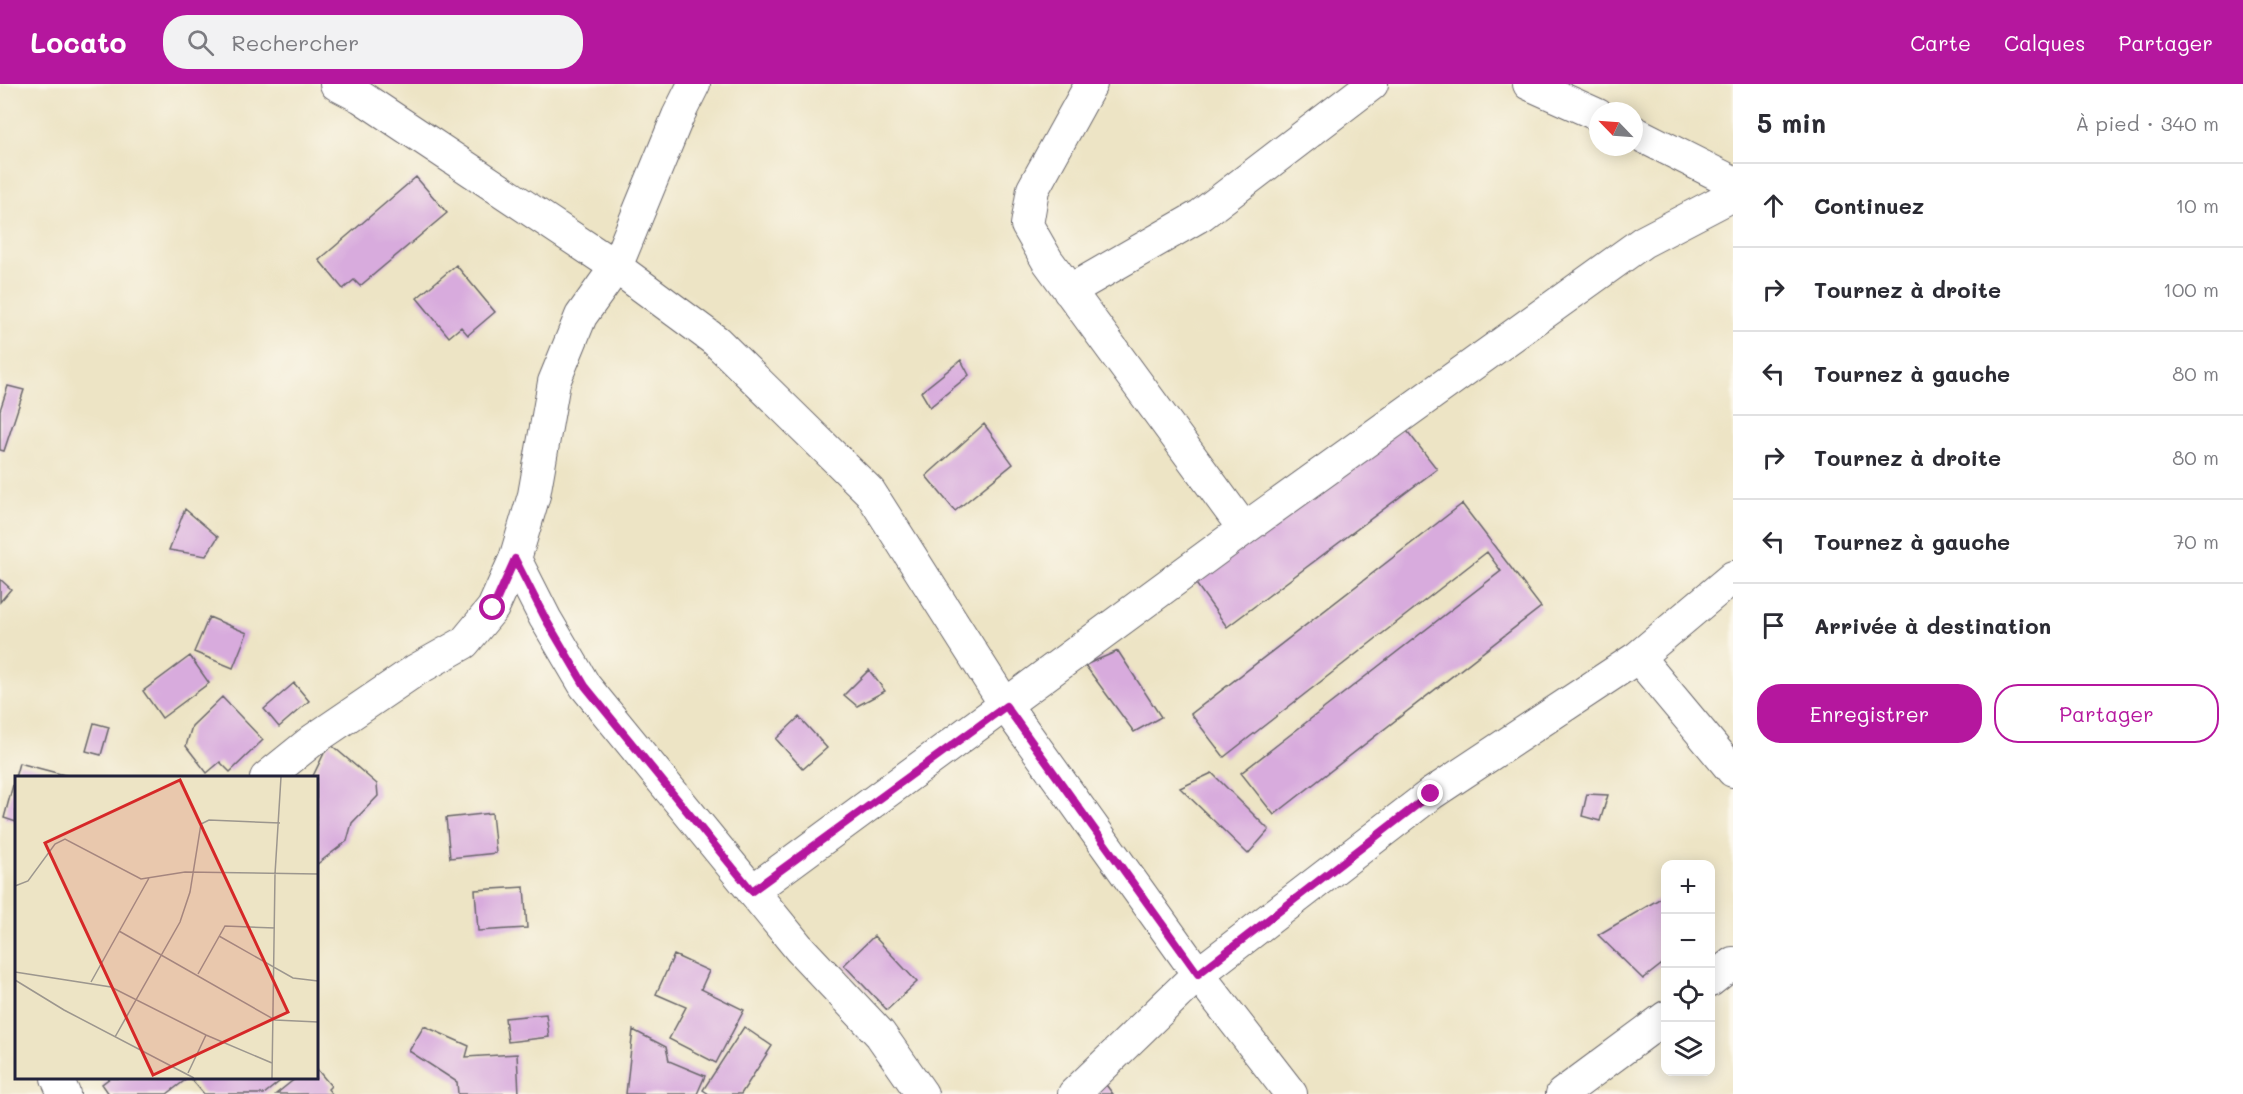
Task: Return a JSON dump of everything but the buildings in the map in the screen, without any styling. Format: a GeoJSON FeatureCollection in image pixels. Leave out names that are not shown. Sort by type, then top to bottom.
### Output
{"type":"FeatureCollection","features":[{"type":"Feature","properties":{"kind":"street"},"geometry":{"type":"LineString","coordinates":[[336,84],[361,97],[616,267],[716,341],[870,492],[1006,706],[1198,974],[1291,1094]]}},
{"type":"Feature","properties":{"kind":"street"},"geometry":{"type":"LineString","coordinates":[[267,776],[313,740],[416,670],[464,643],[493,608],[515,559],[534,495],[554,382],[581,316],[616,267],[678,116],[694,84]]}},
{"type":"Feature","properties":{"kind":"street"},"geometry":{"type":"LineString","coordinates":[[1091,84],[1033,189],[1027,225],[1047,260],[1069,291],[1244,529]]}},
{"type":"Feature","properties":{"kind":"street"},"geometry":{"type":"LineString","coordinates":[[1069,291],[1201,215],[1372,84]]}},
{"type":"Feature","properties":{"kind":"street"},"geometry":{"type":"LineString","coordinates":[[1529,84],[1589,111]]}},
{"type":"Feature","properties":{"kind":"street"},"geometry":{"type":"LineString","coordinates":[[1643,137],[1733,182]]}},
{"type":"Feature","properties":{"kind":"street"},"geometry":{"type":"LineString","coordinates":[[752,891],[1244,529],[1643,242],[1733,195]]}},
{"type":"Feature","properties":{"kind":"street"},"geometry":{"type":"LineString","coordinates":[[515,559],[545,618],[585,686],[799,948],[880,1034],[922,1094]]}},
{"type":"Feature","properties":{"kind":"street"},"geometry":{"type":"LineString","coordinates":[[1074,1094],[1198,974],[1431,794],[1638,657],[1733,577]]}},
{"type":"Feature","properties":{"kind":"street"},"geometry":{"type":"LineString","coordinates":[[1638,657],[1733,771]]}},
{"type":"Feature","properties":{"kind":"street"},"geometry":{"type":"LineString","coordinates":[[1715,977],[1733,963]]}},
{"type":"Feature","properties":{"kind":"street"},"geometry":{"type":"LineString","coordinates":[[1562,1094],[1661,1020]]}},
{"type":"Feature","properties":{"kind":"street"},"geometry":{"type":"LineString","coordinates":[[58,1079],[64,1094]]}},
{"type":"Feature","properties":{"kind":"route"},"geometry":{"type":"LineString","coordinates":[[493,608],[515,559],[545,618],[585,686],[752,891],[1006,706],[1198,974],[1431,794]]}}]}
